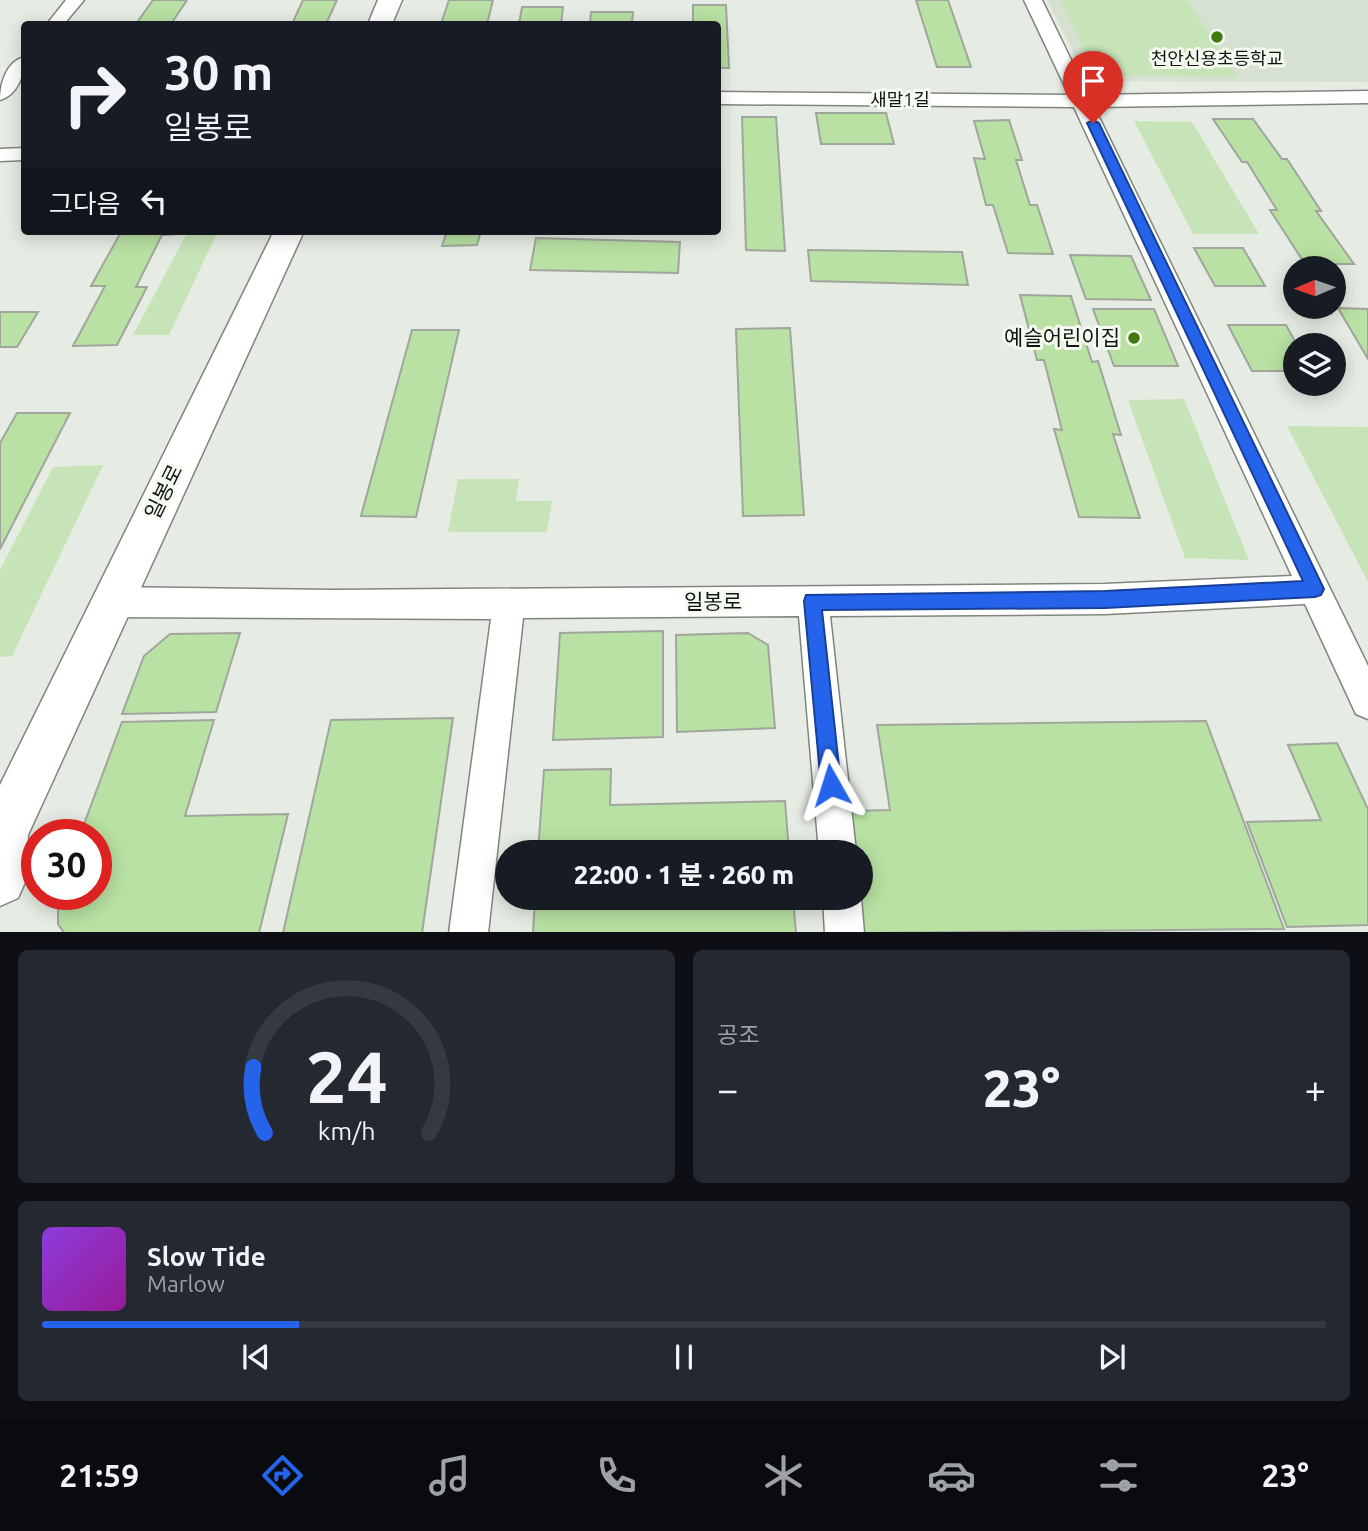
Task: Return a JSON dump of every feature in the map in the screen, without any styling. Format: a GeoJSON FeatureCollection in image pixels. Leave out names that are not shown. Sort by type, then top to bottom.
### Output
{"type":"FeatureCollection","features":[{"type":"Feature","properties":{"kind":"street"},"geometry":{"type":"LineString","coordinates":[[58,21],[75,0]]}},
{"type":"Feature","properties":{"kind":"street"},"geometry":{"type":"LineString","coordinates":[[381,21],[390,0]]}},
{"type":"Feature","properties":{"kind":"street"},"geometry":{"type":"LineString","coordinates":[[1033,0],[1368,702]]}},
{"type":"Feature","properties":{"kind":"street"},"geometry":{"type":"LineString","coordinates":[[0,94],[21,67]]}},
{"type":"Feature","properties":{"kind":"street","name":"새말1길"},"geometry":{"type":"LineString","coordinates":[[721,98],[1083,101],[1368,97]]}},
{"type":"Feature","properties":{"kind":"street"},"geometry":{"type":"LineString","coordinates":[[0,155],[21,154]]}},
{"type":"Feature","properties":{"kind":"street","name":"일봉로"},"geometry":{"type":"LineString","coordinates":[[1,850],[111,602],[287,235]]}},
{"type":"Feature","properties":{"kind":"street","name":"일봉로"},"geometry":{"type":"LineString","coordinates":[[111,602],[333,605],[1105,599],[1315,589]]}},
{"type":"Feature","properties":{"kind":"street"},"geometry":{"type":"LineString","coordinates":[[813,601],[836,840]]}},
{"type":"Feature","properties":{"kind":"street"},"geometry":{"type":"LineString","coordinates":[[468,932],[509,603]]}},
{"type":"Feature","properties":{"kind":"street"},"geometry":{"type":"LineString","coordinates":[[843,910],[845,932]]}},
{"type":"Feature","properties":{"kind":"shaded area","name":"천안신용초등학교"},"geometry":{"type":"Polygon","coordinates":[[[1047,0],[1368,0],[1368,82],[1097,81],[1084,74],[1047,0]]]}},
{"type":"Feature","properties":{"kind":"green space"},"geometry":{"type":"Polygon","coordinates":[[[1060,0],[1187,0],[1238,77],[1096,75],[1060,0]]]}},
{"type":"Feature","properties":{"kind":"green space"},"geometry":{"type":"Polygon","coordinates":[[[1134,121],[1192,122],[1259,234],[1193,234],[1134,121]]]}},
{"type":"Feature","properties":{"kind":"green space"},"geometry":{"type":"Polygon","coordinates":[[[186,235],[216,235],[169,335],[133,335],[186,235]]]}},
{"type":"Feature","properties":{"kind":"green space"},"geometry":{"type":"Polygon","coordinates":[[[1184,399],[1249,560],[1185,558],[1128,400],[1184,399]]]}},
{"type":"Feature","properties":{"kind":"green space"},"geometry":{"type":"Polygon","coordinates":[[[1287,426],[1368,427],[1368,582],[1287,426]]]}},
{"type":"Feature","properties":{"kind":"green space"},"geometry":{"type":"Polygon","coordinates":[[[103,465],[12,656],[0,657],[0,570],[53,467],[103,465]]]}},
{"type":"Feature","properties":{"kind":"green space"},"geometry":{"type":"Polygon","coordinates":[[[458,479],[519,479],[516,501],[552,501],[547,532],[448,532],[458,479]]]}},
{"type":"Feature","properties":{"kind":"building"},"geometry":{"type":"Polygon","coordinates":[[[153,0],[187,0],[173,21],[138,21],[153,0]]]}},
{"type":"Feature","properties":{"kind":"building"},"geometry":{"type":"Polygon","coordinates":[[[303,0],[337,0],[327,21],[293,21],[303,0]]]}},
{"type":"Feature","properties":{"kind":"building"},"geometry":{"type":"Polygon","coordinates":[[[449,0],[493,0],[488,21],[442,21],[449,0]]]}},
{"type":"Feature","properties":{"kind":"building"},"geometry":{"type":"Polygon","coordinates":[[[916,0],[948,0],[971,67],[937,67],[916,0]]]}},
{"type":"Feature","properties":{"kind":"building"},"geometry":{"type":"Polygon","coordinates":[[[693,5],[726,5],[729,68],[721,68],[721,21],[693,21],[693,5]]]}},
{"type":"Feature","properties":{"kind":"building"},"geometry":{"type":"Polygon","coordinates":[[[522,7],[563,7],[561,21],[520,21],[522,7]]]}},
{"type":"Feature","properties":{"kind":"building"},"geometry":{"type":"Polygon","coordinates":[[[591,12],[633,12],[632,21],[590,21],[591,12]]]}},
{"type":"Feature","properties":{"kind":"building"},"geometry":{"type":"Polygon","coordinates":[[[816,113],[886,113],[894,144],[821,144],[816,113]]]}},
{"type":"Feature","properties":{"kind":"building"},"geometry":{"type":"Polygon","coordinates":[[[742,117],[776,117],[785,251],[746,250],[742,117]]]}},
{"type":"Feature","properties":{"kind":"building"},"geometry":{"type":"Polygon","coordinates":[[[1213,119],[1253,119],[1282,159],[1287,159],[1321,211],[1316,211],[1354,264],[1346,264],[1346,256],[1300,256],[1270,210],[1277,210],[1247,162],[1242,162],[1213,119]]]}},
{"type":"Feature","properties":{"kind":"building"},"geometry":{"type":"Polygon","coordinates":[[[1009,120],[1022,160],[1016,160],[1030,205],[1037,205],[1053,254],[1008,253],[993,205],[986,205],[974,158],[985,159],[974,121],[1009,120]]]}},
{"type":"Feature","properties":{"kind":"building"},"geometry":{"type":"Polygon","coordinates":[[[119,235],[162,235],[136,287],[147,287],[117,345],[73,346],[105,286],[91,286],[119,235]]]}},
{"type":"Feature","properties":{"kind":"building"},"geometry":{"type":"Polygon","coordinates":[[[446,235],[480,235],[477,245],[442,246],[446,235]]]}},
{"type":"Feature","properties":{"kind":"building"},"geometry":{"type":"Polygon","coordinates":[[[536,238],[680,242],[678,273],[530,270],[536,238]]]}},
{"type":"Feature","properties":{"kind":"building"},"geometry":{"type":"Polygon","coordinates":[[[1194,248],[1243,248],[1265,286],[1215,286],[1194,248]]]}},
{"type":"Feature","properties":{"kind":"building"},"geometry":{"type":"Polygon","coordinates":[[[808,250],[962,252],[968,285],[811,281],[808,250]]]}},
{"type":"Feature","properties":{"kind":"building"},"geometry":{"type":"Polygon","coordinates":[[[1070,255],[1131,256],[1151,300],[1086,299],[1070,255]]]}},
{"type":"Feature","properties":{"kind":"building"},"geometry":{"type":"Polygon","coordinates":[[[1020,295],[1071,296],[1092,362],[1098,361],[1121,435],[1113,434],[1140,518],[1079,517],[1054,429],[1062,430],[1044,360],[1037,360],[1020,295]]]}},
{"type":"Feature","properties":{"kind":"building"},"geometry":{"type":"Polygon","coordinates":[[[1346,308],[1368,309],[1368,359],[1344,319],[1346,308]]]}},
{"type":"Feature","properties":{"kind":"building","name":"예슬어린이집"},"geometry":{"type":"Polygon","coordinates":[[[1093,309],[1154,309],[1178,366],[1114,366],[1093,309]]]}},
{"type":"Feature","properties":{"kind":"building"},"geometry":{"type":"Polygon","coordinates":[[[0,312],[38,312],[17,347],[0,347],[0,312]]]}},
{"type":"Feature","properties":{"kind":"building"},"geometry":{"type":"Polygon","coordinates":[[[1228,325],[1286,325],[1290,333],[1283,333],[1283,371],[1252,371],[1228,325]]]}},
{"type":"Feature","properties":{"kind":"building"},"geometry":{"type":"Polygon","coordinates":[[[790,328],[804,515],[743,516],[736,329],[790,328]]]}},
{"type":"Feature","properties":{"kind":"building"},"geometry":{"type":"Polygon","coordinates":[[[412,330],[459,330],[416,517],[361,516],[412,330]]]}},
{"type":"Feature","properties":{"kind":"building"},"geometry":{"type":"Polygon","coordinates":[[[17,413],[70,413],[0,549],[0,443],[17,413]]]}},
{"type":"Feature","properties":{"kind":"building"},"geometry":{"type":"Polygon","coordinates":[[[663,631],[663,737],[553,740],[560,633],[663,631]]]}},
{"type":"Feature","properties":{"kind":"building"},"geometry":{"type":"Polygon","coordinates":[[[240,633],[216,712],[122,714],[144,656],[170,634],[240,633]]]}},
{"type":"Feature","properties":{"kind":"building"},"geometry":{"type":"Polygon","coordinates":[[[748,633],[768,645],[775,728],[677,732],[676,635],[748,633]]]}},
{"type":"Feature","properties":{"kind":"building"},"geometry":{"type":"Polygon","coordinates":[[[453,718],[422,932],[283,932],[331,720],[453,718]]]}},
{"type":"Feature","properties":{"kind":"building"},"geometry":{"type":"Polygon","coordinates":[[[214,720],[185,816],[288,814],[259,932],[63,932],[58,924],[58,910],[112,910],[112,819],[86,819],[122,722],[214,720]]]}},
{"type":"Feature","properties":{"kind":"building"},"geometry":{"type":"Polygon","coordinates":[[[1206,721],[1284,929],[863,932],[860,910],[873,910],[873,840],[852,840],[848,811],[890,810],[877,725],[1206,721]]]}},
{"type":"Feature","properties":{"kind":"building"},"geometry":{"type":"Polygon","coordinates":[[[1337,743],[1368,809],[1368,925],[1287,927],[1247,822],[1321,820],[1288,745],[1337,743]]]}},
{"type":"Feature","properties":{"kind":"building"},"geometry":{"type":"Polygon","coordinates":[[[611,769],[610,805],[785,801],[788,840],[539,840],[544,770],[611,769]]]}},
{"type":"Feature","properties":{"kind":"building"},"geometry":{"type":"Polygon","coordinates":[[[534,910],[794,910],[796,932],[533,932],[534,910]]]}},
{"type":"Feature","properties":{"kind":"place","name":"천안신용초등학교"},"geometry":{"type":"Point","coordinates":[1217,37]}},
{"type":"Feature","properties":{"kind":"place","name":"예슬어린이집"},"geometry":{"type":"Point","coordinates":[1134,338]}},
{"type":"Feature","properties":{"kind":"route"},"geometry":{"type":"LineString","coordinates":[[831,785],[813,601],[1105,599],[1315,589],[1142,232],[1093,123]]}}]}
